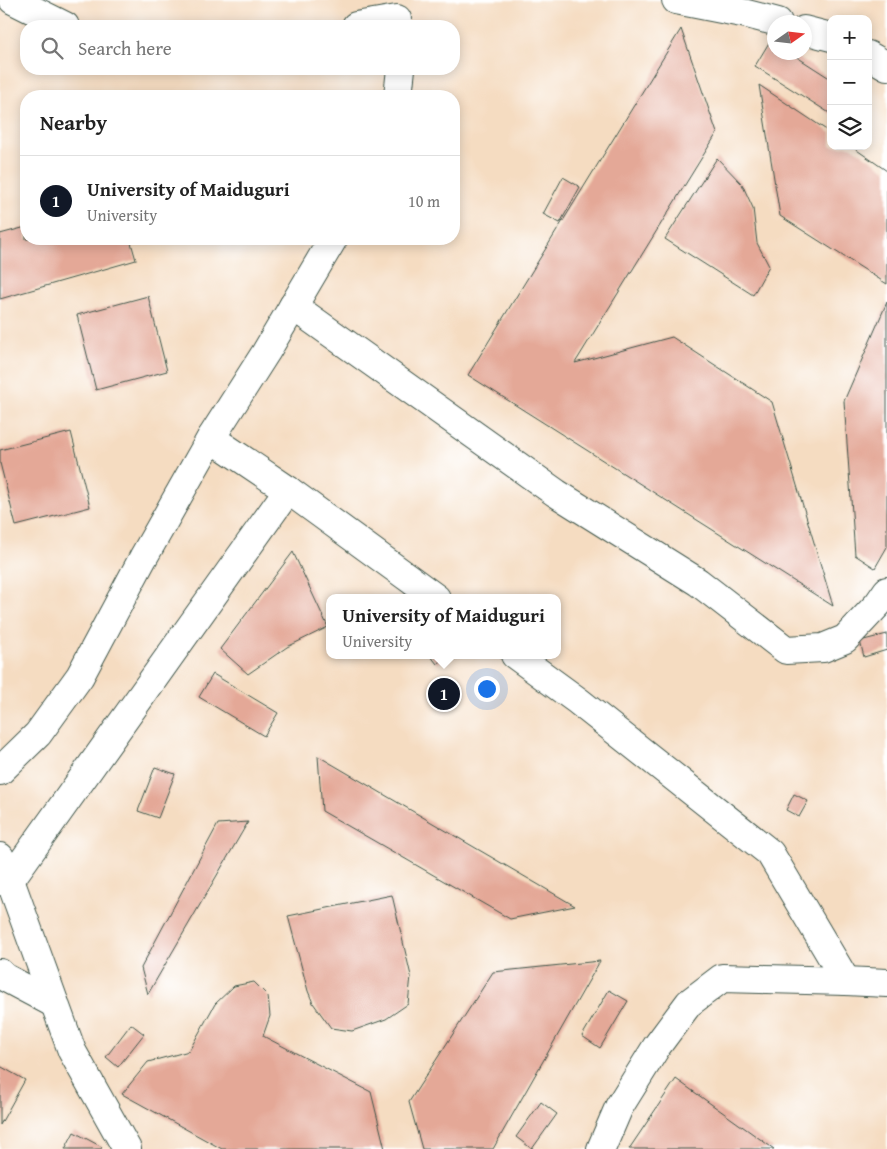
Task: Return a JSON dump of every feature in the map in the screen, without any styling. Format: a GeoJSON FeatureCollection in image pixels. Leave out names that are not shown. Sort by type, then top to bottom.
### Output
{"type":"FeatureCollection","features":[{"type":"Feature","properties":{"kind":"street"},"geometry":{"type":"LineString","coordinates":[[13,0],[53,20]]}},
{"type":"Feature","properties":{"kind":"street"},"geometry":{"type":"LineString","coordinates":[[676,0],[767,19]]}},
{"type":"Feature","properties":{"kind":"street"},"geometry":{"type":"LineString","coordinates":[[377,20],[395,15]]}},
{"type":"Feature","properties":{"kind":"street"},"geometry":{"type":"LineString","coordinates":[[812,32],[827,36]]}},
{"type":"Feature","properties":{"kind":"street"},"geometry":{"type":"LineString","coordinates":[[872,57],[887,66]]}},
{"type":"Feature","properties":{"kind":"street"},"geometry":{"type":"LineString","coordinates":[[399,90],[401,75]]}},
{"type":"Feature","properties":{"kind":"street"},"geometry":{"type":"LineString","coordinates":[[0,771],[38,734],[80,676],[143,558],[211,438],[266,352],[329,245]]}},
{"type":"Feature","properties":{"kind":"street"},"geometry":{"type":"LineString","coordinates":[[293,306],[556,493],[698,582],[786,650],[822,648],[845,639],[878,604],[887,591]]}},
{"type":"Feature","properties":{"kind":"street"},"geometry":{"type":"LineString","coordinates":[[211,438],[288,490],[431,594]]}},
{"type":"Feature","properties":{"kind":"street"},"geometry":{"type":"LineString","coordinates":[[127,1149],[72,1051],[3,873],[288,490]]}},
{"type":"Feature","properties":{"kind":"street"},"geometry":{"type":"LineString","coordinates":[[520,659],[578,701],[770,853],[846,981]]}},
{"type":"Feature","properties":{"kind":"street"},"geometry":{"type":"LineString","coordinates":[[0,973],[4,977],[55,1004]]}},
{"type":"Feature","properties":{"kind":"street"},"geometry":{"type":"LineString","coordinates":[[600,1149],[619,1107],[657,1046],[689,1003],[722,978],[887,983]]}},
{"type":"Feature","properties":{"kind":"building"},"geometry":{"type":"Polygon","coordinates":[[[681,29],[717,133],[575,363],[672,337],[772,402],[833,606],[468,375],[681,29]]]}},
{"type":"Feature","properties":{"kind":"building"},"geometry":{"type":"Polygon","coordinates":[[[767,46],[767,60],[801,60],[827,76],[827,111],[755,66],[767,46]]]}},
{"type":"Feature","properties":{"kind":"building"},"geometry":{"type":"Polygon","coordinates":[[[759,85],[827,130],[827,150],[857,150],[887,171],[887,284],[780,216],[759,85]]]}},
{"type":"Feature","properties":{"kind":"building"},"geometry":{"type":"Polygon","coordinates":[[[717,158],[742,184],[753,208],[757,243],[769,266],[753,295],[665,239],[717,158]]]}},
{"type":"Feature","properties":{"kind":"building"},"geometry":{"type":"Polygon","coordinates":[[[563,177],[580,187],[560,223],[543,214],[563,177]]]}},
{"type":"Feature","properties":{"kind":"building"},"geometry":{"type":"Polygon","coordinates":[[[20,229],[20,245],[132,245],[136,260],[0,299],[0,234],[20,229]]]}},
{"type":"Feature","properties":{"kind":"building"},"geometry":{"type":"Polygon","coordinates":[[[148,296],[167,371],[96,390],[77,315],[148,296]]]}},
{"type":"Feature","properties":{"kind":"building"},"geometry":{"type":"Polygon","coordinates":[[[887,302],[887,547],[875,568],[855,555],[844,401],[887,302]]]}},
{"type":"Feature","properties":{"kind":"building"},"geometry":{"type":"Polygon","coordinates":[[[71,432],[90,507],[16,526],[0,463],[0,450],[71,432]]]}},
{"type":"Feature","properties":{"kind":"building"},"geometry":{"type":"Polygon","coordinates":[[[293,552],[326,623],[326,628],[287,647],[248,674],[220,649],[293,552]]]}},
{"type":"Feature","properties":{"kind":"building"},"geometry":{"type":"Polygon","coordinates":[[[887,634],[887,650],[864,657],[860,641],[887,634]]]}},
{"type":"Feature","properties":{"kind":"building"},"geometry":{"type":"Polygon","coordinates":[[[433,659],[443,659],[437,664],[433,659]]]}},
{"type":"Feature","properties":{"kind":"building"},"geometry":{"type":"Polygon","coordinates":[[[213,674],[278,713],[264,736],[199,697],[213,674]]]}},
{"type":"Feature","properties":{"kind":"building"},"geometry":{"type":"Polygon","coordinates":[[[318,756],[575,906],[510,919],[322,811],[318,756]]]}},
{"type":"Feature","properties":{"kind":"building"},"geometry":{"type":"Polygon","coordinates":[[[155,767],[175,774],[158,818],[138,811],[155,767]]]}},
{"type":"Feature","properties":{"kind":"building"},"geometry":{"type":"Polygon","coordinates":[[[794,794],[808,801],[799,817],[786,810],[794,794]]]}},
{"type":"Feature","properties":{"kind":"building"},"geometry":{"type":"Polygon","coordinates":[[[248,822],[148,994],[141,968],[218,824],[248,822]]]}},
{"type":"Feature","properties":{"kind":"building"},"geometry":{"type":"Polygon","coordinates":[[[392,895],[411,976],[408,1004],[386,1019],[352,1031],[331,1028],[313,1003],[308,991],[288,916],[392,895]]]}},
{"type":"Feature","properties":{"kind":"building"},"geometry":{"type":"Polygon","coordinates":[[[600,961],[493,1149],[422,1149],[409,1102],[493,972],[600,961]]]}},
{"type":"Feature","properties":{"kind":"building"},"geometry":{"type":"Polygon","coordinates":[[[254,982],[268,996],[270,1016],[263,1036],[371,1092],[385,1149],[222,1149],[122,1094],[148,1062],[189,1051],[215,1004],[234,986],[254,982]]]}},
{"type":"Feature","properties":{"kind":"building"},"geometry":{"type":"Polygon","coordinates":[[[609,990],[628,1001],[600,1048],[582,1036],[609,990]]]}},
{"type":"Feature","properties":{"kind":"building"},"geometry":{"type":"Polygon","coordinates":[[[131,1024],[144,1034],[118,1067],[106,1057],[131,1024]]]}},
{"type":"Feature","properties":{"kind":"building"},"geometry":{"type":"Polygon","coordinates":[[[0,1066],[25,1080],[0,1125],[0,1066]]]}},
{"type":"Feature","properties":{"kind":"building"},"geometry":{"type":"Polygon","coordinates":[[[676,1079],[774,1149],[629,1149],[676,1079]]]}},
{"type":"Feature","properties":{"kind":"building"},"geometry":{"type":"Polygon","coordinates":[[[541,1102],[557,1114],[532,1149],[516,1137],[541,1102]]]}},
{"type":"Feature","properties":{"kind":"building"},"geometry":{"type":"Polygon","coordinates":[[[74,1132],[102,1147],[101,1149],[65,1149],[74,1132]]]}},
{"type":"Feature","properties":{"kind":"place","name":"University of Maiduguri"},"geometry":{"type":"Point","coordinates":[444,694]}}]}
